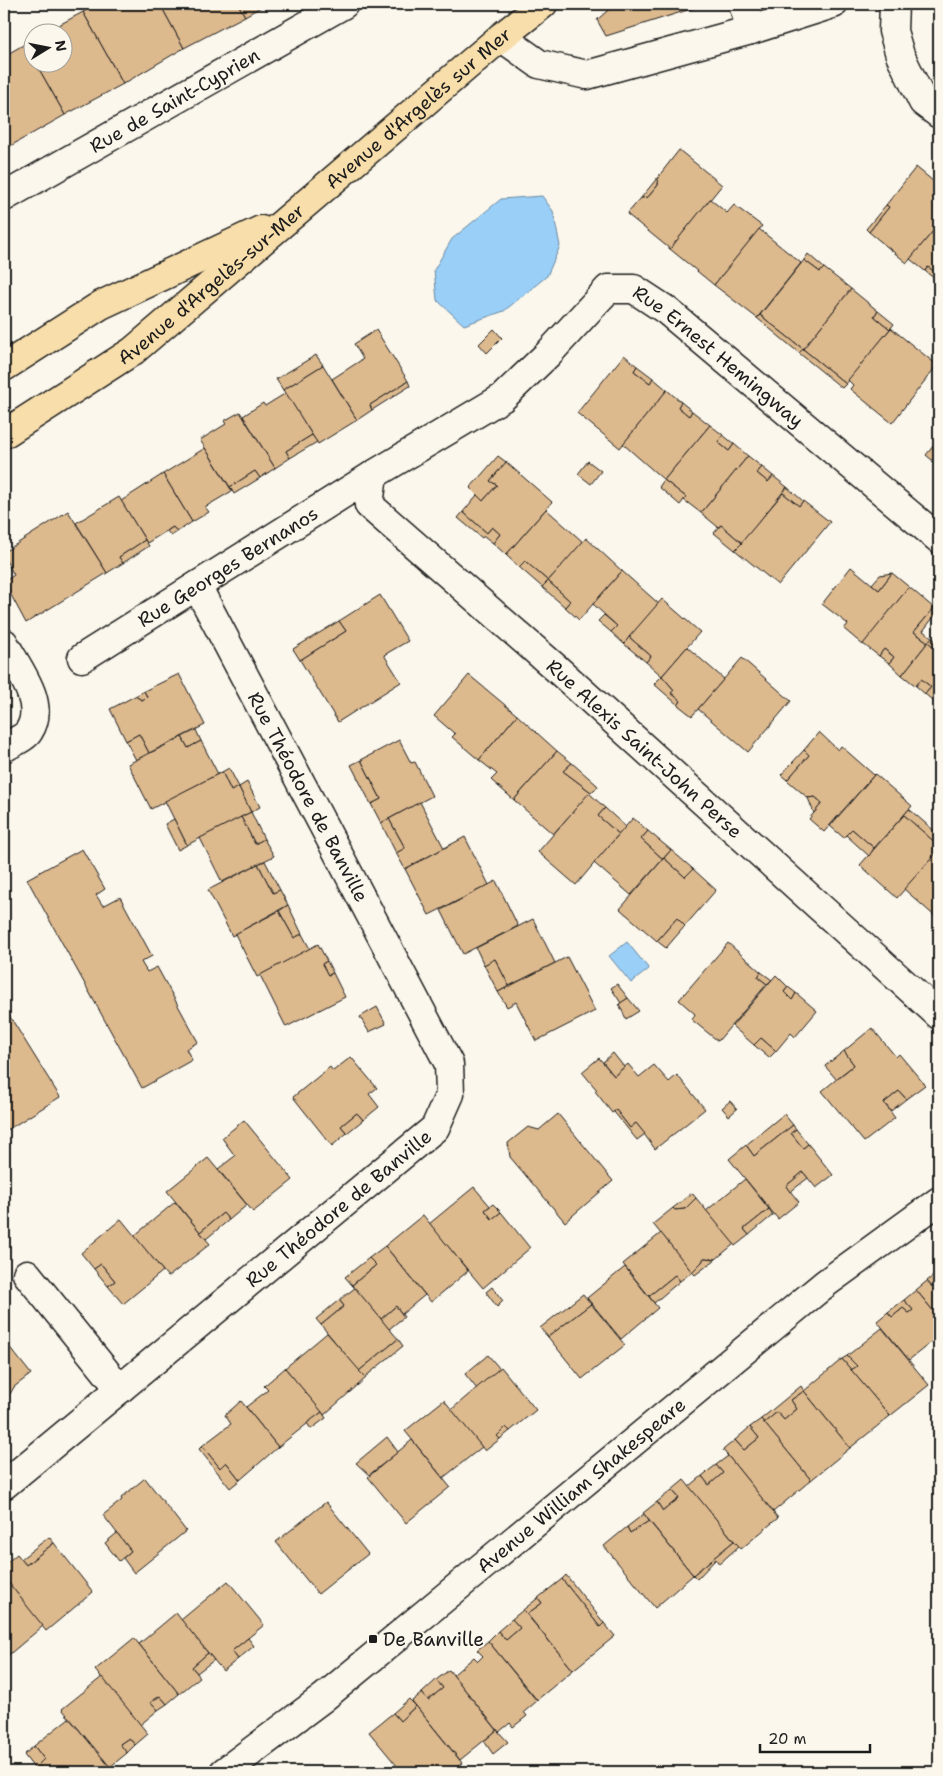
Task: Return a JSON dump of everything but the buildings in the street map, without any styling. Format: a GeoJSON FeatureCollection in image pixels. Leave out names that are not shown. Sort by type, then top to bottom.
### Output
{"type":"FeatureCollection","features":[{"type":"Feature","properties":{"kind":"main road","name":"Avenue d'Argelès sur Mer"},"geometry":{"type":"LineString","coordinates":[[294,214],[501,37],[543,4]]}},
{"type":"Feature","properties":{"kind":"main road","name":"Avenue d'Argelès-sur-Mer"},"geometry":{"type":"LineString","coordinates":[[4,367],[102,305],[294,214]]}},
{"type":"Feature","properties":{"kind":"main road","name":"Avenue d'Argelès-sur-Mer"},"geometry":{"type":"LineString","coordinates":[[4,434],[132,351],[294,214]]}},
{"type":"Feature","properties":{"kind":"street","name":"Rue de Saint-Cyprien"},"geometry":{"type":"LineString","coordinates":[[4,197],[344,4]]}},
{"type":"Feature","properties":{"kind":"street"},"geometry":{"type":"LineString","coordinates":[[743,4],[751,30]]}},
{"type":"Feature","properties":{"kind":"street"},"geometry":{"type":"LineString","coordinates":[[501,37],[539,64],[587,75],[751,30],[833,4]]}},
{"type":"Feature","properties":{"kind":"street"},"geometry":{"type":"LineString","coordinates":[[894,4],[893,31],[900,55],[923,102],[939,114]]}},
{"type":"Feature","properties":{"kind":"street","name":"Rue Ernest Hemingway"},"geometry":{"type":"LineString","coordinates":[[373,475],[502,398],[548,354],[608,289],[634,289],[666,310],[939,539]]}},
{"type":"Feature","properties":{"kind":"street","name":"Rue Georges Bernanos"},"geometry":{"type":"LineString","coordinates":[[82,658],[373,475]]}},
{"type":"Feature","properties":{"kind":"street","name":"Rue Alexis Saint-John Perse"},"geometry":{"type":"LineString","coordinates":[[373,475],[369,505],[558,669],[939,1016]]}},
{"type":"Feature","properties":{"kind":"street","name":"Rue Théodore de Banville"},"geometry":{"type":"LineString","coordinates":[[4,1485],[435,1128],[450,1094],[448,1064],[198,586]]}},
{"type":"Feature","properties":{"kind":"street"},"geometry":{"type":"LineString","coordinates":[[4,643],[33,696],[36,714],[29,733],[4,748]]}},
{"type":"Feature","properties":{"kind":"street","name":"Avenue William Shakespeare"},"geometry":{"type":"LineString","coordinates":[[224,1772],[331,1692],[826,1283],[939,1201]]}},
{"type":"Feature","properties":{"kind":"street"},"geometry":{"type":"LineString","coordinates":[[27,1274],[120,1389]]}},
{"type":"Feature","properties":{"kind":"water"},"geometry":{"type":"Polygon","coordinates":[[[542,196],[553,211],[560,246],[547,276],[504,311],[464,325],[437,300],[434,270],[452,239],[501,199],[542,196]]]}},
{"type":"Feature","properties":{"kind":"water"},"geometry":{"type":"Polygon","coordinates":[[[627,942],[649,969],[631,983],[609,956],[627,942]]]}},
{"type":"Feature","properties":{"kind":"place","name":"De Banville"},"geometry":{"type":"Point","coordinates":[373,1639]}}]}
